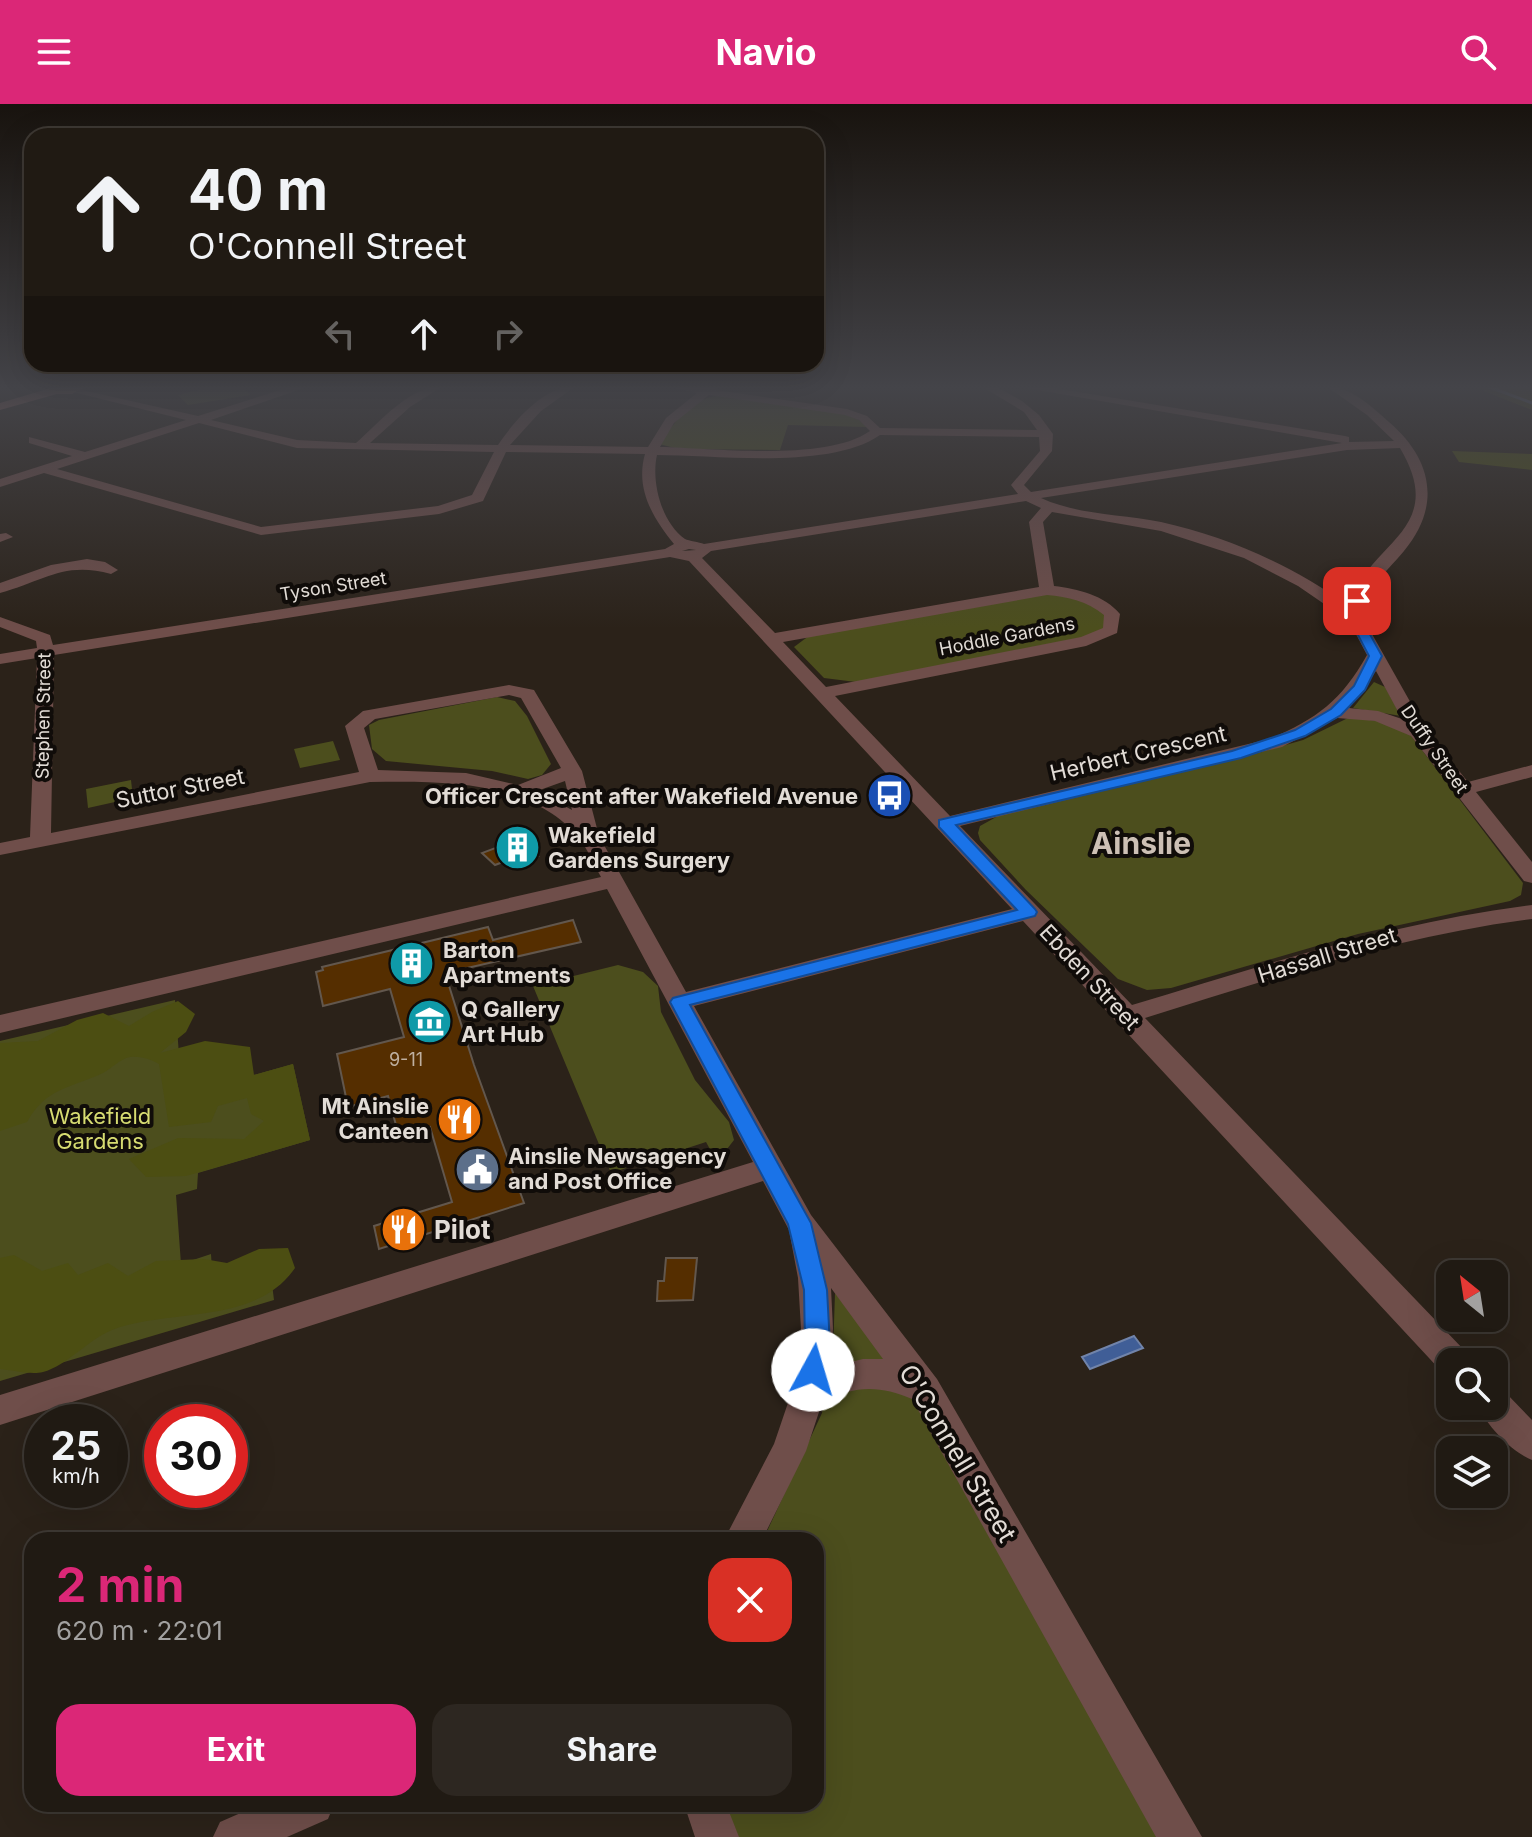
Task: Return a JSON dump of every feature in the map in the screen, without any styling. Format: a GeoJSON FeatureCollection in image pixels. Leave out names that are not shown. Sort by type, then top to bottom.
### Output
{"type":"FeatureCollection","features":[{"type":"Feature","properties":{"kind":"street"},"geometry":{"type":"LineString","coordinates":[[0,483],[50,467]]}},
{"type":"Feature","properties":{"kind":"street"},"geometry":{"type":"LineString","coordinates":[[43,469],[261,531],[439,510],[478,498],[491,467]]}},
{"type":"Feature","properties":{"kind":"street","name":"Ebden Street"},"geometry":{"type":"LineString","coordinates":[[646,467],[646,484],[657,513],[687,550],[1441,1348]]}},
{"type":"Feature","properties":{"kind":"street"},"geometry":{"type":"LineString","coordinates":[[1032,467],[1017,485],[1048,508],[1175,529],[1238,549],[1294,575],[1355,618],[1357,601],[1368,578],[1407,538],[1420,508],[1420,476],[1416,467]]}},
{"type":"Feature","properties":{"kind":"street","name":"Tyson Street"},"geometry":{"type":"LineString","coordinates":[[0,659],[1217,467]]}},
{"type":"Feature","properties":{"kind":"street","name":"Hoddle Gardens"},"geometry":{"type":"LineString","coordinates":[[1047,590],[1036,522],[1048,508]]}},
{"type":"Feature","properties":{"kind":"street"},"geometry":{"type":"LineString","coordinates":[[55,554],[69,565]]}},
{"type":"Feature","properties":{"kind":"street"},"geometry":{"type":"LineString","coordinates":[[0,588],[69,565],[97,564],[111,570]]}},
{"type":"Feature","properties":{"kind":"street"},"geometry":{"type":"LineString","coordinates":[[1294,575],[1339,582],[1368,578]]}},
{"type":"Feature","properties":{"kind":"street","name":"Hoddle Gardens"},"geometry":{"type":"LineString","coordinates":[[771,639],[1047,590],[1085,597],[1106,607],[1112,614],[1114,626],[1107,633],[1086,641],[822,693]]}},
{"type":"Feature","properties":{"kind":"street","name":"Duffy Street"},"geometry":{"type":"LineString","coordinates":[[1355,618],[1418,732],[1532,876]]}},
{"type":"Feature","properties":{"kind":"street","name":"Stephen Street"},"geometry":{"type":"LineString","coordinates":[[0,622],[44,638],[40,841]]}},
{"type":"Feature","properties":{"kind":"street","name":"Herbert Crescent"},"geometry":{"type":"LineString","coordinates":[[945,823],[1259,748],[1300,733],[1336,712],[1360,687],[1375,656]]}},
{"type":"Feature","properties":{"kind":"street","name":"O'Connell Street"},"geometry":{"type":"LineString","coordinates":[[370,776],[354,726],[369,715],[509,690],[528,694],[572,771],[589,836],[800,1223],[925,1390],[1180,1837]]}},
{"type":"Feature","properties":{"kind":"street"},"geometry":{"type":"LineString","coordinates":[[1336,712],[1378,716],[1418,732]]}},
{"type":"Feature","properties":{"kind":"street"},"geometry":{"type":"LineString","coordinates":[[519,791],[572,771]]}},
{"type":"Feature","properties":{"kind":"street"},"geometry":{"type":"LineString","coordinates":[[1463,789],[1532,771]]}},
{"type":"Feature","properties":{"kind":"street","name":"Suttor Street"},"geometry":{"type":"LineString","coordinates":[[0,849],[370,776],[429,775],[481,780],[519,791],[558,809],[589,836]]}},
{"type":"Feature","properties":{"kind":"street"},"geometry":{"type":"LineString","coordinates":[[0,1024],[613,881]]}},
{"type":"Feature","properties":{"kind":"street"},"geometry":{"type":"LineString","coordinates":[[679,1002],[1029,912]]}},
{"type":"Feature","properties":{"kind":"street","name":"Hassall Street"},"geometry":{"type":"LineString","coordinates":[[1126,1015],[1398,933],[1483,917],[1532,912]]}},
{"type":"Feature","properties":{"kind":"street"},"geometry":{"type":"LineString","coordinates":[[0,1410],[769,1168]]}},
{"type":"Feature","properties":{"kind":"street"},"geometry":{"type":"LineString","coordinates":[[746,1532],[795,1438],[808,1394],[817,1345],[815,1290],[800,1223]]}},
{"type":"Feature","properties":{"kind":"street"},"geometry":{"type":"LineString","coordinates":[[808,1394],[843,1375],[866,1373],[904,1377],[925,1390]]}},
{"type":"Feature","properties":{"kind":"street"},"geometry":{"type":"LineString","coordinates":[[1508,1419],[1532,1444]]}},
{"type":"Feature","properties":{"kind":"street"},"geometry":{"type":"LineString","coordinates":[[235,1837],[294,1812]]}},
{"type":"Feature","properties":{"kind":"street"},"geometry":{"type":"LineString","coordinates":[[708,1812],[717,1837]]}},
{"type":"Feature","properties":{"kind":"green space"},"geometry":{"type":"Polygon","coordinates":[[[1053,594],[1092,603],[1107,616],[1105,629],[1085,637],[856,682],[824,678],[794,647],[810,635],[1025,596],[1053,594]]]}},
{"type":"Feature","properties":{"kind":"green space"},"geometry":{"type":"Polygon","coordinates":[[[1374,682],[1385,687],[1401,716],[1353,708],[1374,682]]]}},
{"type":"Feature","properties":{"kind":"green space"},"geometry":{"type":"Polygon","coordinates":[[[497,697],[515,701],[527,716],[551,764],[542,775],[528,779],[492,771],[386,761],[372,749],[369,725],[379,720],[497,697]]]}},
{"type":"Feature","properties":{"kind":"green space"},"geometry":{"type":"Polygon","coordinates":[[[1350,717],[1383,722],[1409,733],[1523,883],[1521,895],[1510,901],[1358,934],[1171,988],[1147,990],[1118,979],[1026,890],[980,840],[980,826],[998,816],[1251,755],[1303,740],[1350,717]]]}},
{"type":"Feature","properties":{"kind":"green space"},"geometry":{"type":"Polygon","coordinates":[[[333,741],[340,760],[300,768],[294,749],[333,741]]]}},
{"type":"Feature","properties":{"kind":"green space"},"geometry":{"type":"Polygon","coordinates":[[[131,780],[133,798],[88,808],[86,789],[131,780]]]}},
{"type":"Feature","properties":{"kind":"green space"},"geometry":{"type":"Polygon","coordinates":[[[618,965],[643,972],[658,986],[661,1012],[695,1080],[729,1122],[734,1140],[717,1162],[706,1142],[611,1173],[533,986],[618,965]]]}},
{"type":"Feature","properties":{"kind":"green space","name":"Wakefield Gardens"},"geometry":{"type":"Polygon","coordinates":[[[175,1000],[180,1069],[250,1076],[293,1064],[310,1140],[198,1173],[197,1189],[176,1195],[181,1264],[211,1254],[212,1269],[270,1268],[274,1300],[0,1381],[0,1041],[175,1000]]]}},
{"type":"Feature","properties":{"kind":"green space"},"geometry":{"type":"Polygon","coordinates":[[[835,1293],[922,1408],[1162,1837],[736,1837],[728,1812],[824,1812],[824,1532],[767,1532],[822,1413],[833,1353],[835,1293]]]}},
{"type":"Feature","properties":{"kind":"shaded area"},"geometry":{"type":"Polygon","coordinates":[[[1503,467],[1532,467],[1532,470],[1503,467]]]}},
{"type":"Feature","properties":{"kind":"shaded area"},"geometry":{"type":"Polygon","coordinates":[[[178,1001],[195,1014],[186,1032],[160,1053],[205,1041],[250,1047],[254,1075],[293,1064],[310,1140],[186,1176],[146,1177],[129,1159],[178,1138],[244,1139],[264,1121],[251,1114],[247,1098],[218,1106],[211,1122],[169,1127],[159,1064],[134,1057],[60,1090],[42,1102],[27,1122],[0,1131],[0,1043],[38,1041],[77,1020],[103,1013],[129,1026],[178,1001]]]}},
{"type":"Feature","properties":{"kind":"shaded area"},"geometry":{"type":"Polygon","coordinates":[[[288,1248],[295,1268],[278,1286],[258,1299],[235,1307],[135,1323],[112,1330],[43,1372],[0,1369],[0,1258],[14,1255],[42,1271],[68,1263],[78,1275],[108,1263],[128,1276],[156,1261],[204,1259],[227,1263],[259,1249],[288,1248]]]}},
{"type":"Feature","properties":{"kind":"water"},"geometry":{"type":"Polygon","coordinates":[[[1134,1336],[1143,1348],[1090,1369],[1082,1357],[1134,1336]]]}},
{"type":"Feature","properties":{"kind":"building","name":"Wakefield Gardens Surgery"},"geometry":{"type":"Polygon","coordinates":[[[522,838],[538,856],[509,867],[503,862],[495,865],[482,853],[522,838]]]}},
{"type":"Feature","properties":{"kind":"building"},"geometry":{"type":"Polygon","coordinates":[[[573,920],[581,942],[445,973],[474,1065],[524,1203],[379,1249],[374,1226],[452,1202],[430,1127],[399,1136],[388,1096],[348,1107],[337,1054],[404,1037],[390,989],[323,1006],[316,972],[323,970],[322,967],[488,927],[493,940],[573,920]]]}},
{"type":"Feature","properties":{"kind":"building"},"geometry":{"type":"Polygon","coordinates":[[[666,1258],[697,1258],[693,1300],[657,1301],[658,1281],[664,1281],[666,1258]]]}},
{"type":"Feature","properties":{"kind":"place","name":"Officer Crescent after Wakefield Avenue"},"geometry":{"type":"Point","coordinates":[889,796]}},
{"type":"Feature","properties":{"kind":"place","name":"Wakefield Gardens Surgery"},"geometry":{"type":"Point","coordinates":[517,848]}},
{"type":"Feature","properties":{"kind":"place","name":"Barton Apartments"},"geometry":{"type":"Point","coordinates":[412,963]}},
{"type":"Feature","properties":{"kind":"place","name":"Q Gallery Art Hub"},"geometry":{"type":"Point","coordinates":[430,1022]}},
{"type":"Feature","properties":{"kind":"place","name":"Mt Ainslie Canteen"},"geometry":{"type":"Point","coordinates":[460,1119]}},
{"type":"Feature","properties":{"kind":"place","name":"Ainslie Newsagency and Post Office"},"geometry":{"type":"Point","coordinates":[477,1169]}},
{"type":"Feature","properties":{"kind":"place","name":"Pilot"},"geometry":{"type":"Point","coordinates":[403,1229]}},
{"type":"Feature","properties":{"kind":"district","name":"Ainslie"},"geometry":{"type":"Point","coordinates":[1141,843]}},
{"type":"Feature","properties":{"kind":"route"},"geometry":{"type":"LineString","coordinates":[[813,1370],[817,1345],[815,1290],[800,1223],[679,1002],[1029,912],[945,823],[1236,755],[1300,733],[1336,712],[1360,687],[1375,656],[1355,618],[1357,601]]}}]}
